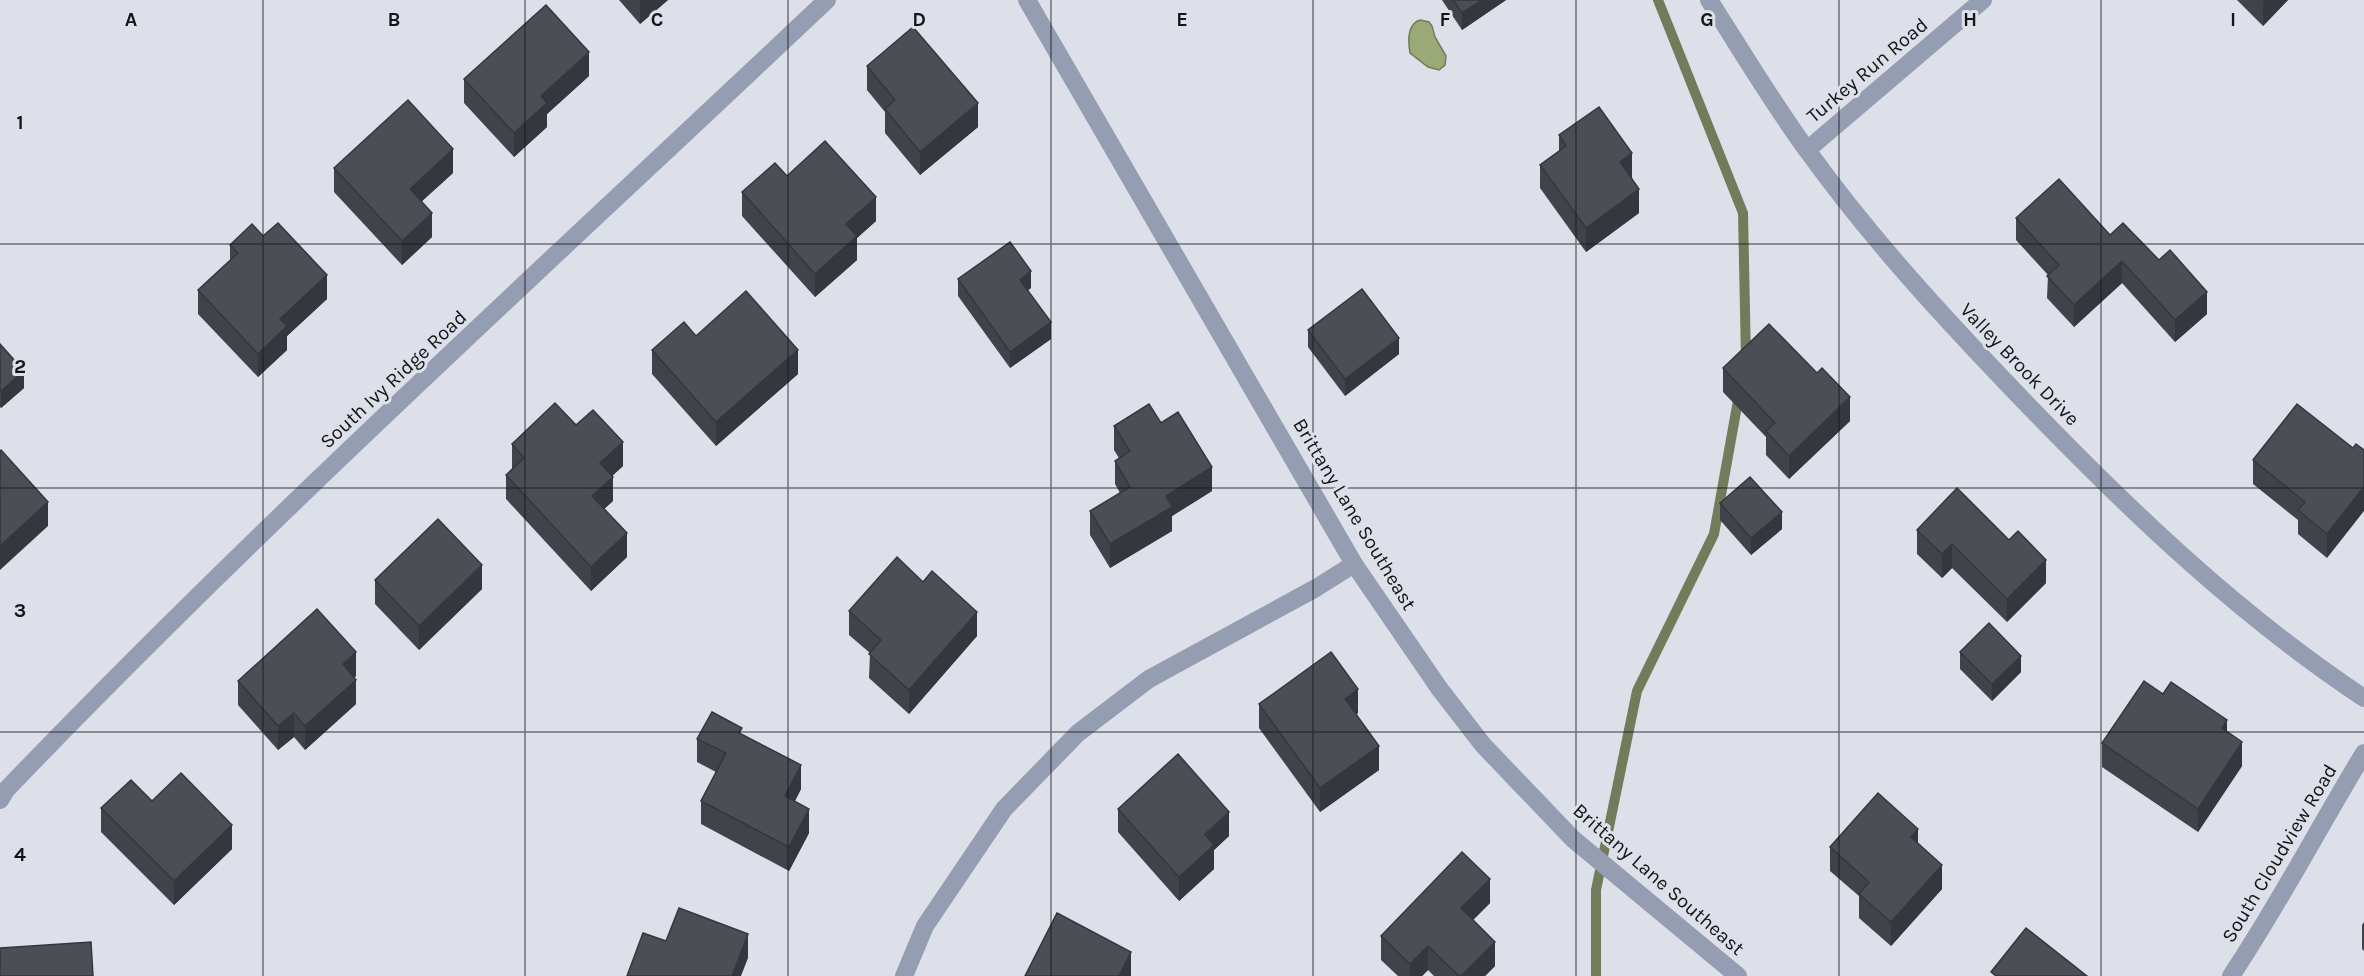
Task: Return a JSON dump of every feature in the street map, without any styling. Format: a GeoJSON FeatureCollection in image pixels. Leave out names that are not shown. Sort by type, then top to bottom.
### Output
{"type":"FeatureCollection","features":[{"type":"Feature","properties":{"kind":"street","name":"South Ivy Ridge Road"},"geometry":{"type":"LineString","coordinates":[[0,800],[6,790],[72,721],[290,507],[827,0]]}},
{"type":"Feature","properties":{"kind":"street","name":"Brittany Lane Southeast"},"geometry":{"type":"LineString","coordinates":[[1028,0],[1354,564],[1439,688],[1483,745],[1573,839],[1738,976]]}},
{"type":"Feature","properties":{"kind":"street","name":"Valley Brook Drive"},"geometry":{"type":"LineString","coordinates":[[1708,0],[1807,150],[1910,280],[2083,463],[2173,549],[2313,664],[2364,698]]}},
{"type":"Feature","properties":{"kind":"street","name":"Turkey Run Road"},"geometry":{"type":"LineString","coordinates":[[1807,150],[1983,0]]}},
{"type":"Feature","properties":{"kind":"street"},"geometry":{"type":"LineString","coordinates":[[904,976],[925,926],[1004,809],[1078,733],[1149,679],[1316,588],[1354,564]]}},
{"type":"Feature","properties":{"kind":"street","name":"South Cloudview Road"},"geometry":{"type":"LineString","coordinates":[[2231,976],[2281,900],[2328,813],[2364,753]]}},
{"type":"Feature","properties":{"kind":"shaded area"},"geometry":{"type":"Polygon","coordinates":[[[1420,20],[1429,22],[1432,26],[1435,37],[1446,56],[1445,65],[1439,70],[1428,67],[1410,53],[1411,29],[1420,20]]]}},
{"type":"Feature","properties":{"kind":"building"},"geometry":{"type":"Polygon","coordinates":[[[1453,0],[1482,0],[1462,13],[1453,0]]]}},
{"type":"Feature","properties":{"kind":"building"},"geometry":{"type":"Polygon","coordinates":[[[546,5],[589,52],[541,96],[547,103],[514,133],[464,79],[546,5]]]}},
{"type":"Feature","properties":{"kind":"building"},"geometry":{"type":"Polygon","coordinates":[[[913,27],[978,103],[920,152],[885,109],[895,100],[867,66],[913,27]]]}},
{"type":"Feature","properties":{"kind":"building"},"geometry":{"type":"Polygon","coordinates":[[[408,100],[453,149],[410,189],[432,213],[402,241],[334,168],[408,100]]]}},
{"type":"Feature","properties":{"kind":"building"},"geometry":{"type":"Polygon","coordinates":[[[1599,107],[1632,153],[1620,162],[1639,189],[1586,228],[1540,165],[1566,146],[1559,135],[1599,107]]]}},
{"type":"Feature","properties":{"kind":"building"},"geometry":{"type":"Polygon","coordinates":[[[825,141],[876,197],[846,224],[857,236],[815,274],[742,192],[775,163],[787,176],[825,141]]]}},
{"type":"Feature","properties":{"kind":"building"},"geometry":{"type":"Polygon","coordinates":[[[2059,179],[2110,235],[2123,223],[2159,260],[2170,250],[2207,292],[2175,320],[2122,261],[2074,305],[2047,276],[2059,265],[2016,218],[2059,179]]]}},
{"type":"Feature","properties":{"kind":"building"},"geometry":{"type":"Polygon","coordinates":[[[278,223],[327,275],[280,319],[287,326],[258,354],[198,290],[238,253],[230,245],[252,224],[263,236],[278,223]]]}},
{"type":"Feature","properties":{"kind":"building"},"geometry":{"type":"Polygon","coordinates":[[[1010,242],[1031,271],[1020,280],[1051,322],[1010,352],[958,279],[1010,242]]]}},
{"type":"Feature","properties":{"kind":"building"},"geometry":{"type":"Polygon","coordinates":[[[1362,289],[1399,338],[1345,379],[1308,330],[1362,289]]]}},
{"type":"Feature","properties":{"kind":"building"},"geometry":{"type":"Polygon","coordinates":[[[746,291],[798,350],[716,422],[652,350],[684,322],[696,336],[746,291]]]}},
{"type":"Feature","properties":{"kind":"building"},"geometry":{"type":"Polygon","coordinates":[[[1769,324],[1817,373],[1822,368],[1850,397],[1789,456],[1766,431],[1775,423],[1723,368],[1769,324]]]}},
{"type":"Feature","properties":{"kind":"building"},"geometry":{"type":"Polygon","coordinates":[[[0,344],[24,371],[1,391],[0,390],[0,344]]]}},
{"type":"Feature","properties":{"kind":"building"},"geometry":{"type":"Polygon","coordinates":[[[555,403],[576,425],[593,410],[623,442],[600,463],[613,477],[592,496],[627,533],[591,567],[506,475],[524,458],[512,444],[555,403]]]}},
{"type":"Feature","properties":{"kind":"building"},"geometry":{"type":"Polygon","coordinates":[[[1149,404],[1161,423],[1178,412],[1212,467],[1166,496],[1172,507],[1110,544],[1090,511],[1130,487],[1115,461],[1130,451],[1114,426],[1149,404]]]}},
{"type":"Feature","properties":{"kind":"building"},"geometry":{"type":"Polygon","coordinates":[[[2297,404],[2353,448],[2356,444],[2364,450],[2364,487],[2327,534],[2298,510],[2305,502],[2253,460],[2297,404]]]}},
{"type":"Feature","properties":{"kind":"building"},"geometry":{"type":"Polygon","coordinates":[[[0,451],[48,502],[0,546],[0,451]]]}},
{"type":"Feature","properties":{"kind":"building"},"geometry":{"type":"Polygon","coordinates":[[[1750,477],[1782,512],[1751,538],[1720,503],[1750,477]]]}},
{"type":"Feature","properties":{"kind":"building"},"geometry":{"type":"Polygon","coordinates":[[[1957,488],[2009,540],[2018,531],[2046,560],[2007,599],[1952,544],[1942,554],[1917,530],[1957,488]]]}},
{"type":"Feature","properties":{"kind":"building"},"geometry":{"type":"Polygon","coordinates":[[[438,519],[482,565],[419,626],[375,580],[438,519]]]}},
{"type":"Feature","properties":{"kind":"building"},"geometry":{"type":"Polygon","coordinates":[[[897,557],[923,582],[932,571],[977,612],[909,690],[869,654],[881,640],[849,611],[897,557]]]}},
{"type":"Feature","properties":{"kind":"building"},"geometry":{"type":"Polygon","coordinates":[[[317,609],[356,652],[343,664],[356,680],[305,726],[294,713],[278,726],[238,681],[317,609]]]}},
{"type":"Feature","properties":{"kind":"building"},"geometry":{"type":"Polygon","coordinates":[[[1989,623],[2021,656],[1992,684],[1960,652],[1989,623]]]}},
{"type":"Feature","properties":{"kind":"building"},"geometry":{"type":"Polygon","coordinates":[[[1331,652],[1358,689],[1345,699],[1379,746],[1320,788],[1259,704],[1331,652]]]}},
{"type":"Feature","properties":{"kind":"building"},"geometry":{"type":"Polygon","coordinates":[[[2144,681],[2163,694],[2171,682],[2227,720],[2222,728],[2242,742],[2198,809],[2102,743],[2144,681]]]}},
{"type":"Feature","properties":{"kind":"building"},"geometry":{"type":"Polygon","coordinates":[[[712,712],[742,728],[739,733],[801,765],[785,796],[809,809],[789,847],[701,801],[726,753],[697,739],[712,712]]]}},
{"type":"Feature","properties":{"kind":"building"},"geometry":{"type":"Polygon","coordinates":[[[1178,754],[1229,812],[1205,834],[1214,845],[1179,877],[1118,809],[1178,754]]]}},
{"type":"Feature","properties":{"kind":"building"},"geometry":{"type":"Polygon","coordinates":[[[181,773],[232,825],[174,881],[101,808],[131,780],[152,801],[181,773]]]}},
{"type":"Feature","properties":{"kind":"building"},"geometry":{"type":"Polygon","coordinates":[[[1878,793],[1918,829],[1911,837],[1942,865],[1891,922],[1859,894],[1869,882],[1830,847],[1878,793]]]}},
{"type":"Feature","properties":{"kind":"building"},"geometry":{"type":"Polygon","coordinates":[[[1462,852],[1490,879],[1461,908],[1495,942],[1459,976],[1428,946],[1410,964],[1381,936],[1462,852]]]}},
{"type":"Feature","properties":{"kind":"building"},"geometry":{"type":"Polygon","coordinates":[[[679,908],[748,934],[732,976],[627,976],[643,933],[666,941],[679,908]]]}},
{"type":"Feature","properties":{"kind":"building"},"geometry":{"type":"Polygon","coordinates":[[[1057,913],[1131,952],[1119,976],[1025,976],[1057,913]]]}},
{"type":"Feature","properties":{"kind":"building"},"geometry":{"type":"Polygon","coordinates":[[[2026,928],[2087,976],[1996,976],[1991,972],[2026,928]]]}},
{"type":"Feature","properties":{"kind":"building"},"geometry":{"type":"Polygon","coordinates":[[[91,942],[93,976],[0,976],[0,948],[91,942]]]}},
{"type":"Feature","properties":{"kind":"waterway"},"geometry":{"type":"LineString","coordinates":[[1658,0],[1743,213],[1746,359]]}},
{"type":"Feature","properties":{"kind":"waterway"},"geometry":{"type":"LineString","coordinates":[[1596,976],[1596,890],[1637,691],[1714,534],[1739,395]]}}]}
